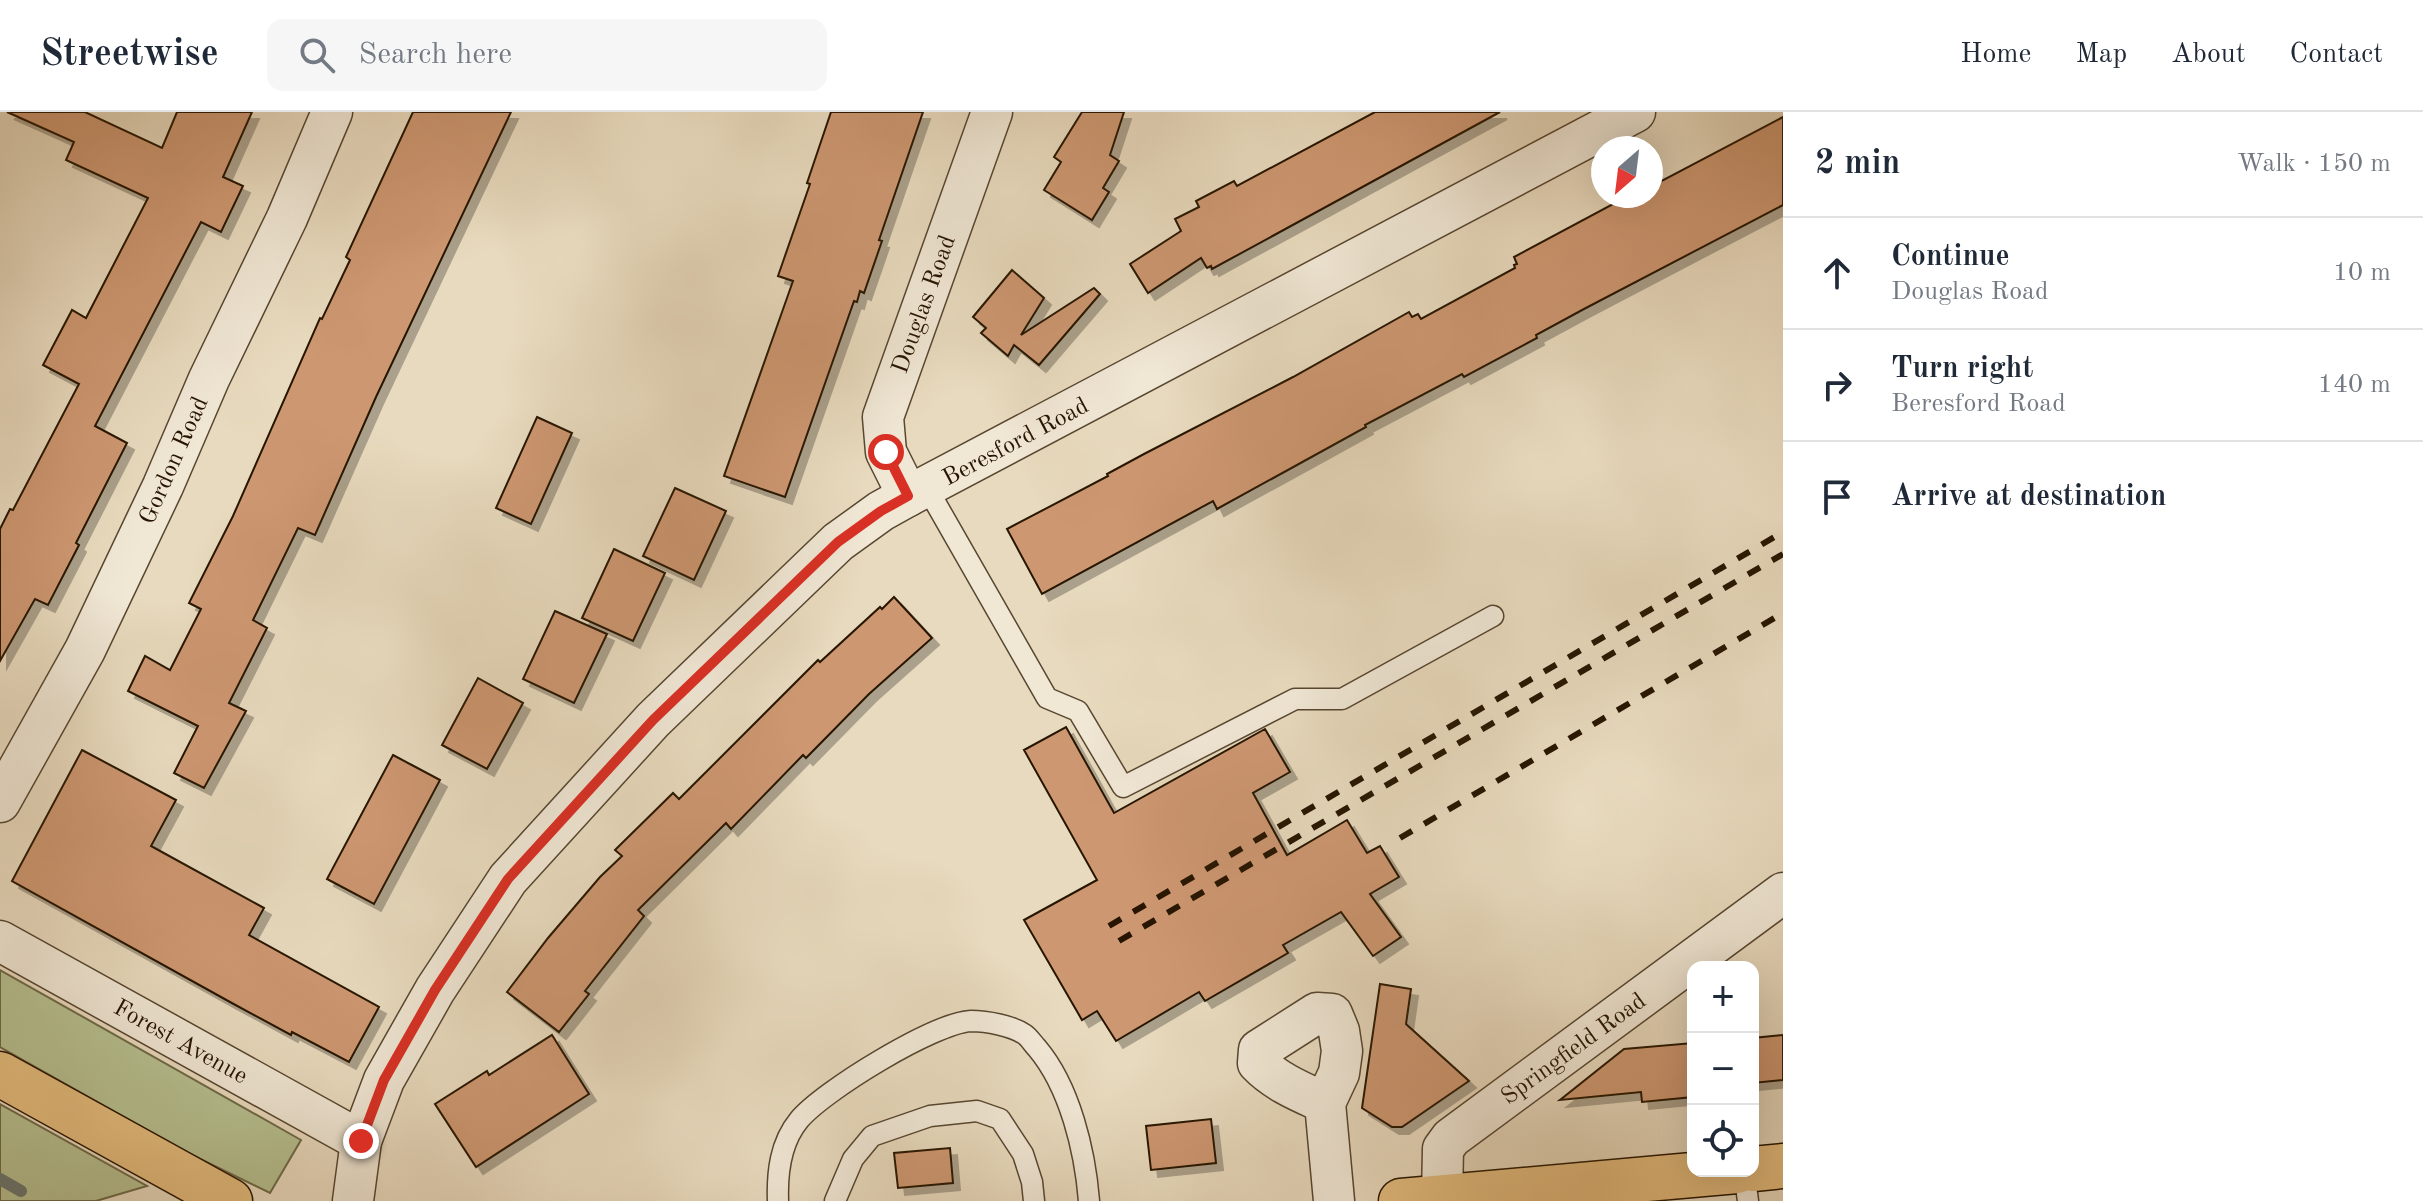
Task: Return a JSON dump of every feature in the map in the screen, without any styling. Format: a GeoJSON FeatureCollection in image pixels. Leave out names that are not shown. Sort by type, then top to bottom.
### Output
{"type":"FeatureCollection","features":[{"type":"Feature","properties":{"kind":"main road"},"geometry":{"type":"LineString","coordinates":[[0,1074],[230,1201]]}},
{"type":"Feature","properties":{"kind":"main road"},"geometry":{"type":"LineString","coordinates":[[1759,1168],[1783,1166]]}},
{"type":"Feature","properties":{"kind":"main road"},"geometry":{"type":"LineString","coordinates":[[1422,1199],[1687,1175]]}},
{"type":"Feature","properties":{"kind":"street","name":"Gordon Road"},"geometry":{"type":"LineString","coordinates":[[0,802],[85,650],[163,486],[209,379],[287,218],[332,112]]}},
{"type":"Feature","properties":{"kind":"street","name":"Douglas Road"},"geometry":{"type":"LineString","coordinates":[[917,492],[886,452],[883,417],[992,112]]}},
{"type":"Feature","properties":{"kind":"street","name":"Beresford Road"},"geometry":{"type":"LineString","coordinates":[[353,1201],[361,1141],[384,1080],[435,990],[508,879],[653,720],[827,553],[881,511],[1635,112]]}},
{"type":"Feature","properties":{"kind":"street","name":"Springfield Road"},"geometry":{"type":"LineString","coordinates":[[1422,1199],[1443,1149],[1451,1138],[1783,893]]}},
{"type":"Feature","properties":{"kind":"street","name":"Forest Avenue"},"geometry":{"type":"LineString","coordinates":[[0,941],[361,1141]]}},
{"type":"Feature","properties":{"kind":"street"},"geometry":{"type":"LineString","coordinates":[[1325,1103],[1334,1201]]}},
{"type":"Feature","properties":{"kind":"lane"},"geometry":{"type":"LineString","coordinates":[[917,492],[1047,698],[1078,711],[1123,787],[1295,699],[1342,699],[1493,616]]}},
{"type":"Feature","properties":{"kind":"lane"},"geometry":{"type":"LineString","coordinates":[[778,1201],[777,1175],[783,1150],[798,1121],[827,1095],[925,1035],[973,1021],[1002,1026],[1025,1035],[1050,1063],[1068,1101],[1087,1176],[1089,1201]]}},
{"type":"Feature","properties":{"kind":"lane"},"geometry":{"type":"LineString","coordinates":[[835,1201],[853,1159],[872,1136],[930,1116],[977,1111],[1000,1119],[1023,1154],[1034,1201]]}},
{"type":"Feature","properties":{"kind":"lane"},"geometry":{"type":"LineString","coordinates":[[1745,1177],[1748,1201]]}},
{"type":"Feature","properties":{"kind":"green space"},"geometry":{"type":"Polygon","coordinates":[[[0,970],[301,1140],[270,1193],[188,1153],[0,1047],[0,970]]]}},
{"type":"Feature","properties":{"kind":"green space"},"geometry":{"type":"Polygon","coordinates":[[[0,1104],[147,1186],[96,1201],[0,1201],[0,1104]]]}},
{"type":"Feature","properties":{"kind":"building"},"geometry":{"type":"Polygon","coordinates":[[[7,112],[85,112],[162,148],[177,112],[252,112],[223,177],[243,186],[221,232],[201,222],[95,426],[127,443],[48,605],[35,599],[0,661],[0,529],[79,384],[43,365],[72,310],[86,318],[148,198],[66,160],[74,142],[7,112]]]}},
{"type":"Feature","properties":{"kind":"building"},"geometry":{"type":"Polygon","coordinates":[[[413,112],[511,112],[376,397],[315,535],[298,528],[253,620],[267,628],[229,703],[246,711],[204,788],[174,773],[198,726],[128,691],[145,656],[170,670],[201,609],[189,603],[233,516],[320,318],[350,260],[346,257],[413,112]]]}},
{"type":"Feature","properties":{"kind":"building"},"geometry":{"type":"Polygon","coordinates":[[[831,112],[923,112],[864,293],[860,291],[857,302],[854,301],[785,497],[724,476],[793,281],[778,276],[831,112]]]}},
{"type":"Feature","properties":{"kind":"building"},"geometry":{"type":"Polygon","coordinates":[[[1082,112],[1124,112],[1110,155],[1119,161],[1103,188],[1109,192],[1092,220],[1044,190],[1061,162],[1054,157],[1082,112]]]}},
{"type":"Feature","properties":{"kind":"building"},"geometry":{"type":"Polygon","coordinates":[[[1375,112],[1500,112],[1212,269],[1211,266],[1207,268],[1201,258],[1148,293],[1130,264],[1181,231],[1175,219],[1199,207],[1196,201],[1234,181],[1237,186],[1375,112]]]}},
{"type":"Feature","properties":{"kind":"building"},"geometry":{"type":"Polygon","coordinates":[[[1783,117],[1783,205],[1584,309],[1464,377],[1462,374],[1365,425],[1217,509],[1213,501],[1042,594],[1007,529],[1409,312],[1412,317],[1418,314],[1421,319],[1515,268],[1514,257],[1606,208],[1663,208],[1663,180],[1783,117]]]}},
{"type":"Feature","properties":{"kind":"building"},"geometry":{"type":"Polygon","coordinates":[[[1012,270],[1044,298],[1021,335],[1094,288],[1100,294],[1039,365],[1014,345],[1008,356],[981,333],[986,328],[973,317],[1012,270]]]}},
{"type":"Feature","properties":{"kind":"building"},"geometry":{"type":"Polygon","coordinates":[[[537,417],[572,433],[531,524],[496,508],[537,417]]]}},
{"type":"Feature","properties":{"kind":"building"},"geometry":{"type":"Polygon","coordinates":[[[675,488],[726,511],[694,580],[643,556],[675,488]]]}},
{"type":"Feature","properties":{"kind":"building"},"geometry":{"type":"Polygon","coordinates":[[[614,549],[665,573],[633,641],[582,618],[614,549]]]}},
{"type":"Feature","properties":{"kind":"building"},"geometry":{"type":"Polygon","coordinates":[[[894,597],[932,638],[869,694],[806,758],[803,755],[731,829],[726,823],[638,910],[644,916],[585,991],[589,994],[559,1032],[507,992],[548,938],[622,856],[615,850],[673,793],[679,799],[818,660],[820,662],[894,597]]]}},
{"type":"Feature","properties":{"kind":"building"},"geometry":{"type":"Polygon","coordinates":[[[555,611],[607,634],[574,703],[523,679],[555,611]]]}},
{"type":"Feature","properties":{"kind":"building"},"geometry":{"type":"Polygon","coordinates":[[[478,678],[523,703],[487,769],[442,745],[478,678]]]}},
{"type":"Feature","properties":{"kind":"building"},"geometry":{"type":"Polygon","coordinates":[[[1066,727],[1114,813],[1265,729],[1290,772],[1253,793],[1287,855],[1347,820],[1367,853],[1380,846],[1399,877],[1370,894],[1401,937],[1373,956],[1341,912],[1283,945],[1288,953],[1205,1001],[1199,992],[1116,1041],[1097,1011],[1082,1020],[1024,920],[1097,880],[1024,750],[1066,727]]]}},
{"type":"Feature","properties":{"kind":"building"},"geometry":{"type":"Polygon","coordinates":[[[82,750],[176,800],[151,846],[264,908],[249,935],[379,1007],[349,1062],[292,1032],[291,1035],[12,881],[82,750]]]}},
{"type":"Feature","properties":{"kind":"building"},"geometry":{"type":"Polygon","coordinates":[[[393,755],[440,780],[374,904],[327,879],[393,755]]]}},
{"type":"Feature","properties":{"kind":"building"},"geometry":{"type":"Polygon","coordinates":[[[1380,984],[1411,989],[1406,1024],[1469,1081],[1402,1127],[1392,1127],[1362,1108],[1380,984]]]}},
{"type":"Feature","properties":{"kind":"building"},"geometry":{"type":"Polygon","coordinates":[[[552,1035],[589,1094],[476,1167],[435,1104],[487,1071],[489,1075],[552,1035]]]}},
{"type":"Feature","properties":{"kind":"building"},"geometry":{"type":"Polygon","coordinates":[[[1783,1035],[1783,1080],[1759,1082],[1759,1037],[1783,1035]]]}},
{"type":"Feature","properties":{"kind":"building"},"geometry":{"type":"Polygon","coordinates":[[[1687,1044],[1687,1098],[1642,1102],[1641,1092],[1560,1100],[1624,1049],[1687,1044]]]}},
{"type":"Feature","properties":{"kind":"building"},"geometry":{"type":"Polygon","coordinates":[[[1211,1119],[1216,1163],[1151,1170],[1146,1126],[1211,1119]]]}},
{"type":"Feature","properties":{"kind":"building"},"geometry":{"type":"Polygon","coordinates":[[[950,1148],[953,1183],[898,1188],[894,1153],[950,1148]]]}},
{"type":"Feature","properties":{"kind":"waterway"},"geometry":{"type":"LineString","coordinates":[[0,1179],[21,1191]]}},
{"type":"Feature","properties":{"kind":"railway"},"geometry":{"type":"LineString","coordinates":[[1109,926],[1783,532]]}},
{"type":"Feature","properties":{"kind":"railway"},"geometry":{"type":"LineString","coordinates":[[1119,941],[1783,554]]}},
{"type":"Feature","properties":{"kind":"railway"},"geometry":{"type":"LineString","coordinates":[[1400,838],[1783,613]]}},
{"type":"Feature","properties":{"kind":"route"},"geometry":{"type":"LineString","coordinates":[[361,1141],[384,1080],[435,990],[508,879],[653,720],[838,542],[908,496],[886,452]]}}]}
